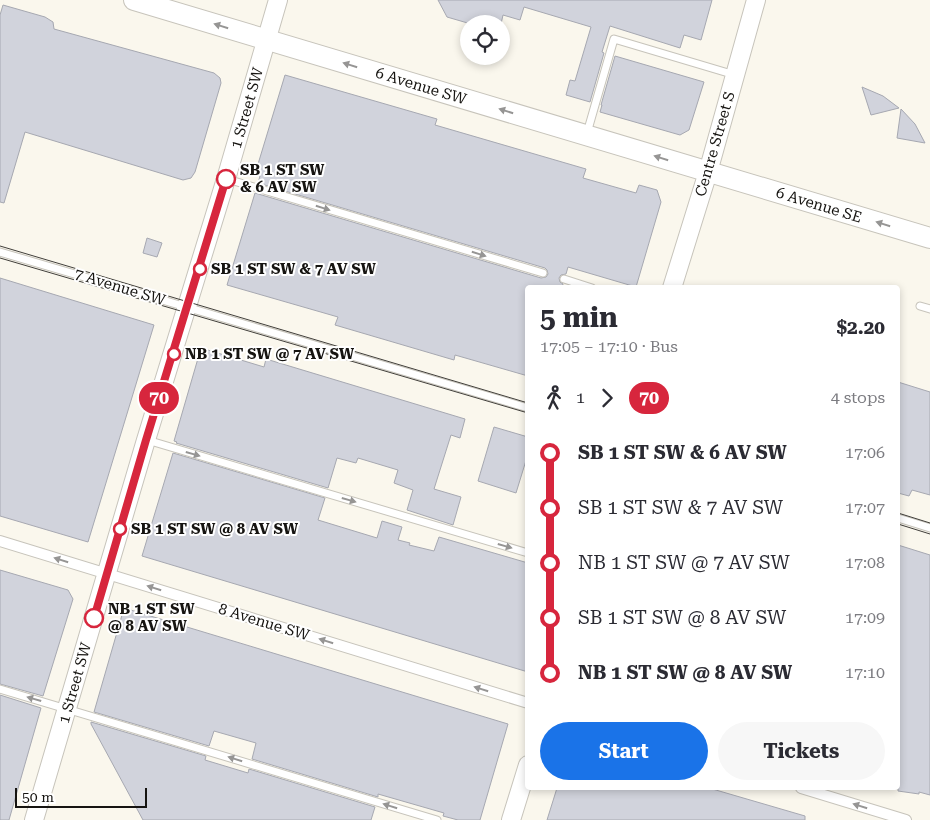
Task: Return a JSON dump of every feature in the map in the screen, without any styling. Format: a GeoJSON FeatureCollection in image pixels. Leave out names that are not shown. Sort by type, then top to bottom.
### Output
{"type":"FeatureCollection","features":[{"type":"Feature","properties":{"kind":"main road","name":"6 Avenue SW"},"geometry":{"type":"LineString","coordinates":[[134,0],[708,172]]}},
{"type":"Feature","properties":{"kind":"main road","name":"6 Avenue SE"},"geometry":{"type":"LineString","coordinates":[[708,172],[930,238]]}},
{"type":"Feature","properties":{"kind":"street","name":"1 Street SW"},"geometry":{"type":"LineString","coordinates":[[34,820],[146,440],[188,308],[278,0]]}},
{"type":"Feature","properties":{"kind":"street","name":"Centre Street S"},"geometry":{"type":"LineString","coordinates":[[673,285],[708,172],[756,0]]}},
{"type":"Feature","properties":{"kind":"street","name":"8 Avenue SW"},"geometry":{"type":"LineString","coordinates":[[0,541],[525,702]]}},
{"type":"Feature","properties":{"kind":"street"},"geometry":{"type":"LineString","coordinates":[[511,820],[525,775]]}},
{"type":"Feature","properties":{"kind":"street"},"geometry":{"type":"LineString","coordinates":[[808,790],[906,820]]}},
{"type":"Feature","properties":{"kind":"lane"},"geometry":{"type":"LineString","coordinates":[[587,136],[614,39],[735,75]]}},
{"type":"Feature","properties":{"kind":"lane"},"geometry":{"type":"LineString","coordinates":[[226,179],[543,273]]}},
{"type":"Feature","properties":{"kind":"lane","name":"7 Avenue SW"},"geometry":{"type":"LineString","coordinates":[[0,252],[525,407]]}},
{"type":"Feature","properties":{"kind":"lane"},"geometry":{"type":"LineString","coordinates":[[564,279],[583,285]]}},
{"type":"Feature","properties":{"kind":"lane"},"geometry":{"type":"LineString","coordinates":[[920,306],[930,309]]}},
{"type":"Feature","properties":{"kind":"lane"},"geometry":{"type":"LineString","coordinates":[[146,440],[525,552]]}},
{"type":"Feature","properties":{"kind":"lane"},"geometry":{"type":"LineString","coordinates":[[900,519],[930,528]]}},
{"type":"Feature","properties":{"kind":"lane"},"geometry":{"type":"LineString","coordinates":[[0,689],[437,820]]}},
{"type":"Feature","properties":{"kind":"building"},"geometry":{"type":"Polygon","coordinates":[[[438,0],[712,0],[701,40],[684,35],[680,48],[610,26],[590,102],[566,95],[570,80],[575,81],[591,27],[524,7],[520,20],[510,17],[510,15],[460,15],[460,21],[447,17],[438,0]]]}},
{"type":"Feature","properties":{"kind":"building"},"geometry":{"type":"Polygon","coordinates":[[[3,5],[45,17],[53,22],[54,29],[214,73],[220,78],[221,83],[195,172],[191,178],[183,180],[25,132],[4,203],[0,202],[0,15],[3,5]]]}},
{"type":"Feature","properties":{"kind":"building"},"geometry":{"type":"Polygon","coordinates":[[[615,56],[704,82],[689,130],[680,135],[600,112],[615,56]]]}},
{"type":"Feature","properties":{"kind":"building"},"geometry":{"type":"Polygon","coordinates":[[[285,75],[437,119],[435,125],[586,169],[583,178],[636,193],[639,185],[657,190],[661,202],[637,285],[629,285],[568,267],[566,274],[561,275],[559,278],[563,285],[525,285],[525,375],[455,355],[454,360],[335,325],[338,317],[227,285],[255,193],[541,278],[546,277],[548,274],[545,268],[258,183],[260,176],[255,174],[285,75]]]}},
{"type":"Feature","properties":{"kind":"building"},"geometry":{"type":"Polygon","coordinates":[[[862,87],[883,96],[899,108],[871,115],[862,87]]]}},
{"type":"Feature","properties":{"kind":"building"},"geometry":{"type":"Polygon","coordinates":[[[901,109],[915,124],[925,143],[897,138],[901,109]]]}},
{"type":"Feature","properties":{"kind":"building"},"geometry":{"type":"Polygon","coordinates":[[[147,238],[162,243],[157,257],[143,253],[147,238]]]}},
{"type":"Feature","properties":{"kind":"building"},"geometry":{"type":"Polygon","coordinates":[[[0,278],[154,325],[88,542],[0,516],[0,278]]]}},
{"type":"Feature","properties":{"kind":"building"},"geometry":{"type":"Polygon","coordinates":[[[201,348],[264,367],[266,359],[465,419],[460,438],[451,435],[434,489],[461,497],[453,525],[407,510],[413,490],[394,483],[398,470],[358,458],[356,463],[337,458],[328,488],[176,443],[174,441],[201,348]]]}},
{"type":"Feature","properties":{"kind":"building"},"geometry":{"type":"Polygon","coordinates":[[[900,383],[930,392],[930,495],[912,490],[909,496],[900,494],[900,383]]]}},
{"type":"Feature","properties":{"kind":"building"},"geometry":{"type":"Polygon","coordinates":[[[494,427],[525,436],[525,464],[516,493],[478,481],[494,427]]]}},
{"type":"Feature","properties":{"kind":"building"},"geometry":{"type":"Polygon","coordinates":[[[173,453],[325,498],[318,520],[377,538],[382,521],[402,527],[398,540],[410,543],[409,545],[434,551],[439,537],[525,562],[525,671],[142,556],[173,453]]]}},
{"type":"Feature","properties":{"kind":"building"},"geometry":{"type":"Polygon","coordinates":[[[900,546],[930,555],[930,795],[919,792],[919,794],[898,791],[900,790],[900,546]]]}},
{"type":"Feature","properties":{"kind":"building"},"geometry":{"type":"Polygon","coordinates":[[[0,570],[68,590],[73,599],[43,696],[0,684],[0,570]]]}},
{"type":"Feature","properties":{"kind":"building"},"geometry":{"type":"Polygon","coordinates":[[[124,608],[508,724],[480,820],[458,820],[443,816],[444,813],[378,794],[378,797],[252,759],[256,743],[214,731],[209,746],[94,712],[124,608]]]}},
{"type":"Feature","properties":{"kind":"building"},"geometry":{"type":"Polygon","coordinates":[[[0,695],[41,708],[9,820],[0,820],[0,695]]]}},
{"type":"Feature","properties":{"kind":"building"},"geometry":{"type":"Polygon","coordinates":[[[91,722],[206,756],[205,760],[248,773],[249,769],[375,807],[371,820],[143,820],[91,722]]]}},
{"type":"Feature","properties":{"kind":"building"},"geometry":{"type":"Polygon","coordinates":[[[556,790],[716,790],[805,816],[805,820],[547,820],[556,790]]]}},
{"type":"Feature","properties":{"kind":"tram line"},"geometry":{"type":"LineString","coordinates":[[0,246],[525,402]]}},
{"type":"Feature","properties":{"kind":"tram line"},"geometry":{"type":"LineString","coordinates":[[0,258],[525,412]]}},
{"type":"Feature","properties":{"kind":"tram line"},"geometry":{"type":"LineString","coordinates":[[900,514],[930,523]]}},
{"type":"Feature","properties":{"kind":"tram line"},"geometry":{"type":"LineString","coordinates":[[900,525],[930,534]]}},
{"type":"Feature","properties":{"kind":"bus line","name":"70"},"geometry":{"type":"LineString","coordinates":[[94,618],[226,179]]}},
{"type":"Feature","properties":{"kind":"place","name":"SB 1 ST SW & 6 AV SW"},"geometry":{"type":"Point","coordinates":[226,179]}},
{"type":"Feature","properties":{"kind":"place","name":"SB 1 ST SW & 7 AV SW"},"geometry":{"type":"Point","coordinates":[200,269]}},
{"type":"Feature","properties":{"kind":"place","name":"NB 1 ST SW @ 7 AV SW"},"geometry":{"type":"Point","coordinates":[174,354]}},
{"type":"Feature","properties":{"kind":"place","name":"SB 1 ST SW @ 8 AV SW"},"geometry":{"type":"Point","coordinates":[120,529]}},
{"type":"Feature","properties":{"kind":"place","name":"NB 1 ST SW @ 8 AV SW"},"geometry":{"type":"Point","coordinates":[94,618]}}]}
